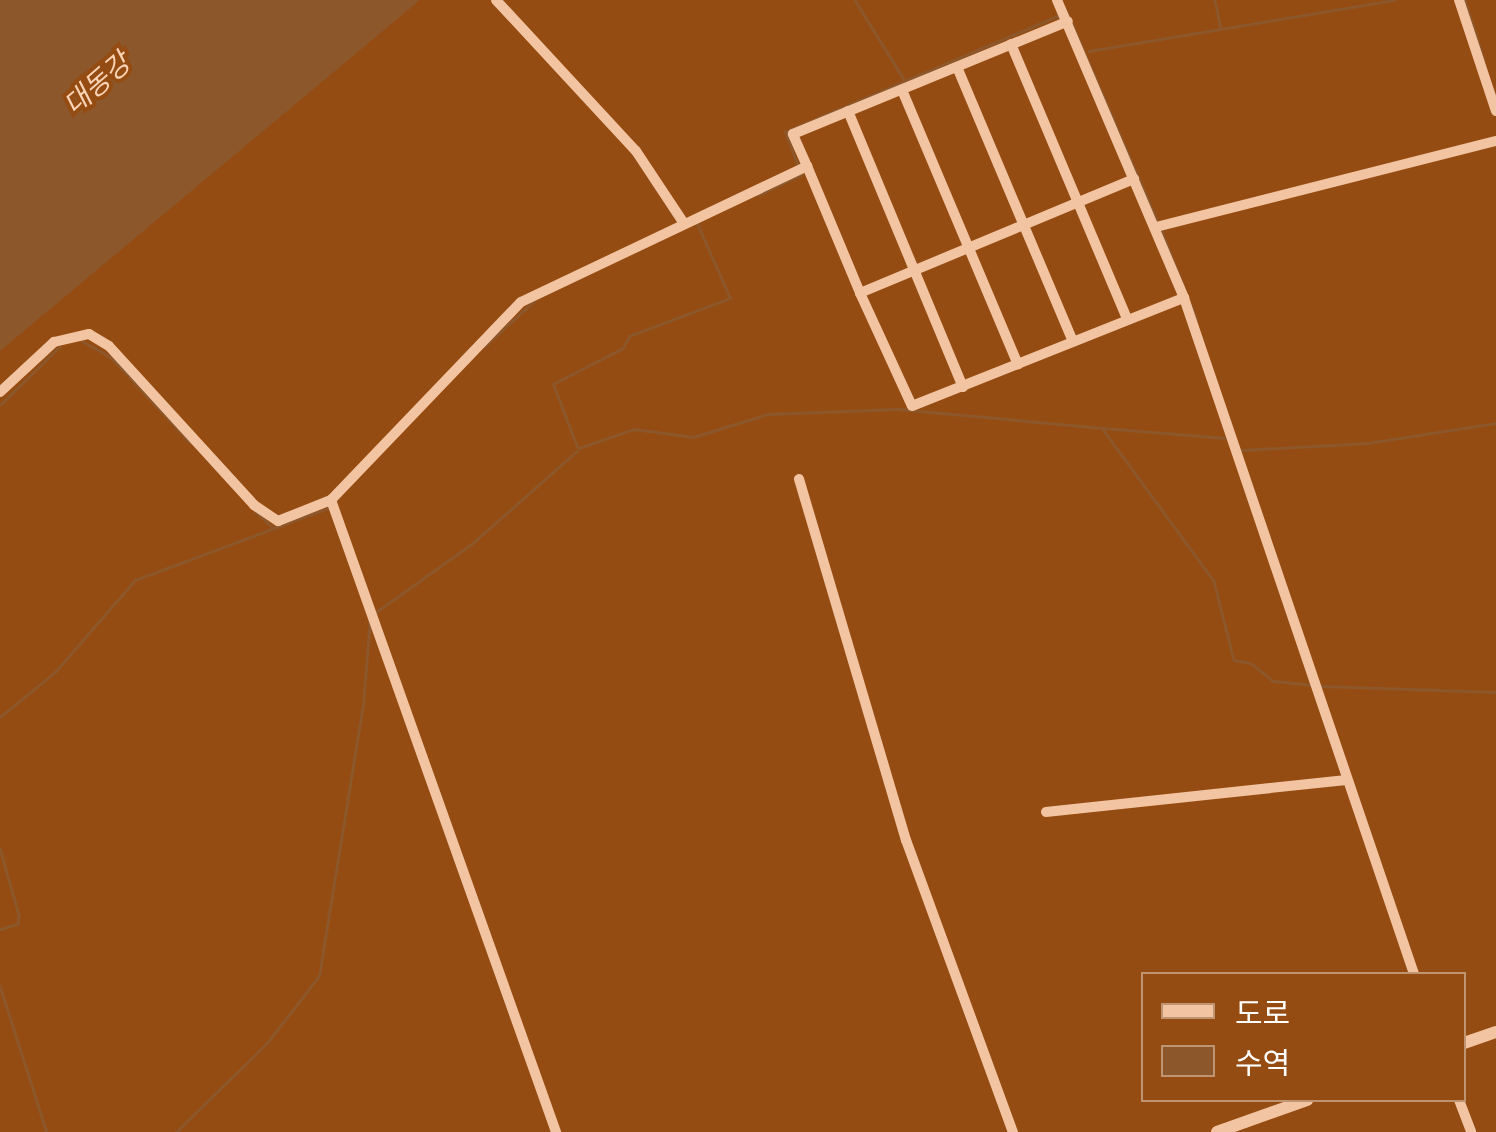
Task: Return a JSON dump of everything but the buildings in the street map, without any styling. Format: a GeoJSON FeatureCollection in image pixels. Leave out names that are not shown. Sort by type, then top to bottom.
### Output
{"type":"FeatureCollection","features":[{"type":"Feature","properties":{"kind":"street"},"geometry":{"type":"LineString","coordinates":[[496,0],[636,151],[683,222]]}},
{"type":"Feature","properties":{"kind":"street"},"geometry":{"type":"LineString","coordinates":[[1057,0],[1184,298],[1413,972]]}},
{"type":"Feature","properties":{"kind":"street"},"geometry":{"type":"LineString","coordinates":[[1460,0],[1496,112]]}},
{"type":"Feature","properties":{"kind":"street"},"geometry":{"type":"LineString","coordinates":[[1068,20],[793,134],[806,166],[907,402],[921,406],[1184,298]]}},
{"type":"Feature","properties":{"kind":"street"},"geometry":{"type":"LineString","coordinates":[[1010,44],[1127,320]]}},
{"type":"Feature","properties":{"kind":"street"},"geometry":{"type":"LineString","coordinates":[[957,67],[1073,341]]}},
{"type":"Feature","properties":{"kind":"street"},"geometry":{"type":"LineString","coordinates":[[902,90],[1018,364]]}},
{"type":"Feature","properties":{"kind":"street"},"geometry":{"type":"LineString","coordinates":[[848,112],[964,387]]}},
{"type":"Feature","properties":{"kind":"street"},"geometry":{"type":"LineString","coordinates":[[1156,227],[1496,140]]}},
{"type":"Feature","properties":{"kind":"street"},"geometry":{"type":"LineString","coordinates":[[0,392],[54,342],[89,334],[108,346],[254,505],[278,521],[331,500],[521,302],[806,166]]}},
{"type":"Feature","properties":{"kind":"street"},"geometry":{"type":"LineString","coordinates":[[860,294],[1134,179]]}},
{"type":"Feature","properties":{"kind":"street"},"geometry":{"type":"LineString","coordinates":[[799,479],[906,840],[1013,1132]]}},
{"type":"Feature","properties":{"kind":"street"},"geometry":{"type":"LineString","coordinates":[[331,500],[556,1132]]}},
{"type":"Feature","properties":{"kind":"street"},"geometry":{"type":"LineString","coordinates":[[1046,812],[1346,780]]}},
{"type":"Feature","properties":{"kind":"street"},"geometry":{"type":"LineString","coordinates":[[1466,1042],[1496,1032]]}},
{"type":"Feature","properties":{"kind":"street"},"geometry":{"type":"LineString","coordinates":[[1218,1132],[1302,1102]]}},
{"type":"Feature","properties":{"kind":"street"},"geometry":{"type":"LineString","coordinates":[[1460,1102],[1471,1132]]}},
{"type":"Feature","properties":{"kind":"water","name":"대동강"},"geometry":{"type":"Polygon","coordinates":[[[0,0],[420,0],[0,351],[0,0]]]}},
{"type":"Feature","properties":{"kind":"waterway"},"geometry":{"type":"LineString","coordinates":[[855,0],[905,81],[1060,15]]}},
{"type":"Feature","properties":{"kind":"waterway"},"geometry":{"type":"LineString","coordinates":[[1215,0],[1221,28]]}},
{"type":"Feature","properties":{"kind":"waterway"},"geometry":{"type":"LineString","coordinates":[[1089,51],[1395,0]]}},
{"type":"Feature","properties":{"kind":"waterway"},"geometry":{"type":"LineString","coordinates":[[1465,0],[1484,60]]}},
{"type":"Feature","properties":{"kind":"waterway"},"geometry":{"type":"LineString","coordinates":[[1067,12],[1158,222]]}},
{"type":"Feature","properties":{"kind":"waterway"},"geometry":{"type":"LineString","coordinates":[[798,167],[785,132],[905,81]]}},
{"type":"Feature","properties":{"kind":"waterway"},"geometry":{"type":"LineString","coordinates":[[758,195],[800,175]]}},
{"type":"Feature","properties":{"kind":"waterway"},"geometry":{"type":"LineString","coordinates":[[577,447],[553,384],[623,348],[629,336],[730,298],[697,224]]}},
{"type":"Feature","properties":{"kind":"waterway"},"geometry":{"type":"LineString","coordinates":[[1161,229],[1196,319]]}},
{"type":"Feature","properties":{"kind":"waterway"},"geometry":{"type":"LineString","coordinates":[[485,346],[534,301]]}},
{"type":"Feature","properties":{"kind":"waterway"},"geometry":{"type":"LineString","coordinates":[[82,341],[111,357],[191,443]]}},
{"type":"Feature","properties":{"kind":"waterway"},"geometry":{"type":"LineString","coordinates":[[0,405],[60,346]]}},
{"type":"Feature","properties":{"kind":"waterway"},"geometry":{"type":"LineString","coordinates":[[579,448],[634,429],[693,437],[768,414],[898,409],[1102,428],[1214,581],[1234,660],[1251,663],[1273,681],[1314,685]]}},
{"type":"Feature","properties":{"kind":"waterway"},"geometry":{"type":"LineString","coordinates":[[1241,450],[1368,443],[1496,423]]}},
{"type":"Feature","properties":{"kind":"waterway"},"geometry":{"type":"LineString","coordinates":[[1104,428],[1225,438]]}},
{"type":"Feature","properties":{"kind":"waterway"},"geometry":{"type":"LineString","coordinates":[[376,612],[474,542],[577,451]]}},
{"type":"Feature","properties":{"kind":"waterway"},"geometry":{"type":"LineString","coordinates":[[0,717],[55,672],[135,580],[331,507]]}},
{"type":"Feature","properties":{"kind":"waterway"},"geometry":{"type":"LineString","coordinates":[[255,511],[274,529]]}},
{"type":"Feature","properties":{"kind":"waterway"},"geometry":{"type":"LineString","coordinates":[[176,1132],[267,1043],[319,976],[363,705],[370,618]]}},
{"type":"Feature","properties":{"kind":"waterway"},"geometry":{"type":"LineString","coordinates":[[1322,686],[1496,692]]}},
{"type":"Feature","properties":{"kind":"waterway"},"geometry":{"type":"LineString","coordinates":[[0,848],[19,915],[18,924],[0,930]]}},
{"type":"Feature","properties":{"kind":"waterway"},"geometry":{"type":"LineString","coordinates":[[0,986],[47,1132]]}}]}
